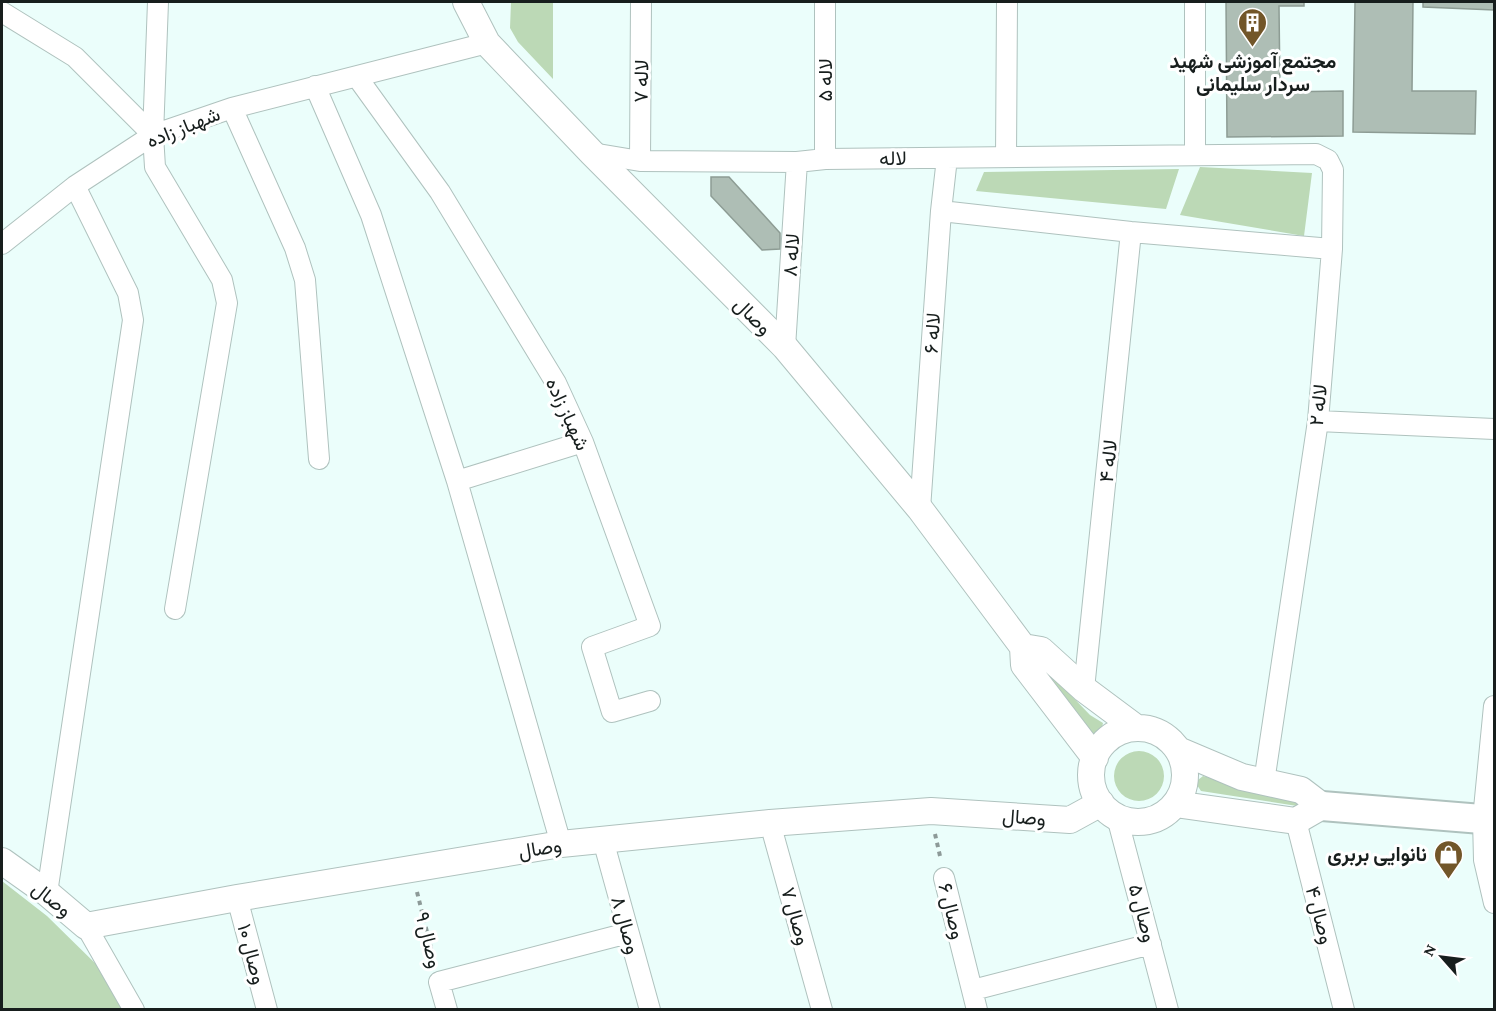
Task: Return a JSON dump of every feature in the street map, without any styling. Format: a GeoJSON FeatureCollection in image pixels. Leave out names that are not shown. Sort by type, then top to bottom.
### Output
{"type":"FeatureCollection","features":[{"type":"Feature","properties":{"kind":"main road"},"geometry":{"type":"LineString","coordinates":[[1322,806],[1489,820]]}},
{"type":"Feature","properties":{"kind":"street"},"geometry":{"type":"LineString","coordinates":[[158,2],[153,135],[155,167],[222,280],[227,303],[175,609]]}},
{"type":"Feature","properties":{"kind":"street","name":"وصال"},"geometry":{"type":"LineString","coordinates":[[466,2],[487,44],[785,347],[920,509],[1023,647]]}},
{"type":"Feature","properties":{"kind":"street","name":"لاله ۷"},"geometry":{"type":"LineString","coordinates":[[640,161],[641,2]]}},
{"type":"Feature","properties":{"kind":"street","name":"لاله ۵"},"geometry":{"type":"LineString","coordinates":[[825,2],[825,159]]}},
{"type":"Feature","properties":{"kind":"street"},"geometry":{"type":"LineString","coordinates":[[1006,2],[1006,157]]}},
{"type":"Feature","properties":{"kind":"street"},"geometry":{"type":"LineString","coordinates":[[1194,155],[1195,2]]}},
{"type":"Feature","properties":{"kind":"street"},"geometry":{"type":"LineString","coordinates":[[2,12],[75,57],[153,135]]}},
{"type":"Feature","properties":{"kind":"street","name":"شهباز زاده"},"geometry":{"type":"LineString","coordinates":[[2,244],[75,186],[153,135],[231,108],[487,44]]}},
{"type":"Feature","properties":{"kind":"street","name":"شهباز زاده"},"geometry":{"type":"LineString","coordinates":[[357,77],[440,192],[556,383],[583,442],[650,626],[592,647],[612,712],[650,701]]}},
{"type":"Feature","properties":{"kind":"street"},"geometry":{"type":"LineString","coordinates":[[315,86],[371,215],[457,481],[561,844]]}},
{"type":"Feature","properties":{"kind":"street"},"geometry":{"type":"LineString","coordinates":[[231,108],[295,248],[304,280],[319,459]]}},
{"type":"Feature","properties":{"kind":"street","name":"لاله"},"geometry":{"type":"LineString","coordinates":[[592,153],[640,161],[797,162],[825,159],[1194,155]]}},
{"type":"Feature","properties":{"kind":"street","name":"لاله ۲"},"geometry":{"type":"LineString","coordinates":[[1194,155],[1316,154],[1329,160],[1333,170],[1332,249],[1318,420],[1264,782]]}},
{"type":"Feature","properties":{"kind":"street","name":"لاله ۶"},"geometry":{"type":"LineString","coordinates":[[920,509],[941,211],[947,158]]}},
{"type":"Feature","properties":{"kind":"street","name":"لاله ۸"},"geometry":{"type":"LineString","coordinates":[[785,347],[797,162]]}},
{"type":"Feature","properties":{"kind":"street"},"geometry":{"type":"LineString","coordinates":[[47,893],[133,320],[128,293],[75,186]]}},
{"type":"Feature","properties":{"kind":"street"},"geometry":{"type":"LineString","coordinates":[[941,211],[1131,232],[1332,249]]}},
{"type":"Feature","properties":{"kind":"street","name":"لاله ۴"},"geometry":{"type":"LineString","coordinates":[[1084,689],[1131,232]]}},
{"type":"Feature","properties":{"kind":"street"},"geometry":{"type":"LineString","coordinates":[[1318,420],[1494,429]]}},
{"type":"Feature","properties":{"kind":"street"},"geometry":{"type":"LineString","coordinates":[[457,481],[583,442]]}},
{"type":"Feature","properties":{"kind":"street"},"geometry":{"type":"LineString","coordinates":[[1095,758],[1024,665],[1023,647],[1041,650],[1084,689],[1135,727]]}},
{"type":"Feature","properties":{"kind":"street"},"geometry":{"type":"LineString","coordinates":[[1494,705],[1489,820],[1484,860],[1494,903]]}},
{"type":"Feature","properties":{"kind":"street"},"geometry":{"type":"LineString","coordinates":[[1135,727],[1150,729],[1164,735],[1178,750],[1183,760],[1185,775],[1182,791],[1175,804],[1163,815],[1148,821],[1132,822],[1109,810],[1096,795],[1091,780],[1092,765],[1107,739],[1120,731],[1135,727]]}},
{"type":"Feature","properties":{"kind":"street"},"geometry":{"type":"LineString","coordinates":[[1175,804],[1296,821],[1322,806],[1301,790],[1242,777],[1178,750]]}},
{"type":"Feature","properties":{"kind":"street","name":"وصال"},"geometry":{"type":"LineString","coordinates":[[2,861],[47,893],[86,926],[237,898],[561,844],[770,823],[931,811],[1070,820],[1109,810]]}},
{"type":"Feature","properties":{"kind":"street","name":"وصال ۵"},"geometry":{"type":"LineString","coordinates":[[1109,810],[1151,944],[1168,1010]]}},
{"type":"Feature","properties":{"kind":"street","name":"وصال ۴"},"geometry":{"type":"LineString","coordinates":[[1296,821],[1344,1010]]}},
{"type":"Feature","properties":{"kind":"street","name":"وصال ۷"},"geometry":{"type":"LineString","coordinates":[[770,823],[822,1010]]}},
{"type":"Feature","properties":{"kind":"street","name":"وصال ۸"},"geometry":{"type":"LineString","coordinates":[[603,840],[650,1010]]}},
{"type":"Feature","properties":{"kind":"street","name":"وصال ۶"},"geometry":{"type":"LineString","coordinates":[[944,878],[977,1010]]}},
{"type":"Feature","properties":{"kind":"street","name":"وصال ۱۰"},"geometry":{"type":"LineString","coordinates":[[237,898],[267,1010]]}},
{"type":"Feature","properties":{"kind":"street"},"geometry":{"type":"LineString","coordinates":[[86,926],[134,1010]]}},
{"type":"Feature","properties":{"kind":"street"},"geometry":{"type":"LineString","coordinates":[[439,982],[628,933]]}},
{"type":"Feature","properties":{"kind":"street"},"geometry":{"type":"LineString","coordinates":[[973,990],[1151,944]]}},
{"type":"Feature","properties":{"kind":"street","name":"وصال ۹"},"geometry":{"type":"LineString","coordinates":[[439,982],[447,1010]]}},
{"type":"Feature","properties":{"kind":"path","name":"وصال ۶"},"geometry":{"type":"LineString","coordinates":[[931,811],[944,878]]}},
{"type":"Feature","properties":{"kind":"path","name":"وصال ۹"},"geometry":{"type":"LineString","coordinates":[[411,870],[439,982]]}},
{"type":"Feature","properties":{"kind":"green space"},"geometry":{"type":"Polygon","coordinates":[[[511,2],[553,2],[553,79],[518,42],[510,28],[511,2]]]}},
{"type":"Feature","properties":{"kind":"green space"},"geometry":{"type":"Polygon","coordinates":[[[1200,167],[1312,173],[1304,236],[1180,215],[1200,167]]]}},
{"type":"Feature","properties":{"kind":"green space"},"geometry":{"type":"Polygon","coordinates":[[[1179,169],[1166,209],[976,191],[984,172],[1179,169]]]}},
{"type":"Feature","properties":{"kind":"green space"},"geometry":{"type":"Polygon","coordinates":[[[1039,662],[1090,715],[1103,723],[1101,732],[1092,738],[1072,706],[1036,665],[1039,662]]]}},
{"type":"Feature","properties":{"kind":"green space"},"geometry":{"type":"Polygon","coordinates":[[[1139,751],[1157,758],[1164,776],[1157,794],[1139,801],[1121,794],[1114,776],[1121,758],[1139,751]]]}},
{"type":"Feature","properties":{"kind":"green space"},"geometry":{"type":"Polygon","coordinates":[[[1203,776],[1298,801],[1297,806],[1201,791],[1197,785],[1198,780],[1203,776]]]}},
{"type":"Feature","properties":{"kind":"green space"},"geometry":{"type":"Polygon","coordinates":[[[2,881],[47,916],[101,969],[124,1009],[2,1009],[2,881]]]}},
{"type":"Feature","properties":{"kind":"building","name":"مجتمع آموزشی شهید سردار سلیمانی"},"geometry":{"type":"Polygon","coordinates":[[[1226,2],[1304,2],[1304,6],[1279,6],[1280,92],[1343,91],[1343,136],[1227,137],[1226,2]]]}},
{"type":"Feature","properties":{"kind":"building"},"geometry":{"type":"Polygon","coordinates":[[[1355,2],[1413,2],[1412,91],[1476,91],[1475,134],[1353,132],[1355,2]]]}},
{"type":"Feature","properties":{"kind":"building"},"geometry":{"type":"Polygon","coordinates":[[[1423,2],[1494,2],[1494,10],[1423,7],[1423,2]]]}},
{"type":"Feature","properties":{"kind":"building"},"geometry":{"type":"Polygon","coordinates":[[[711,177],[729,177],[780,233],[780,249],[762,250],[711,196],[711,177]]]}},
{"type":"Feature","properties":{"kind":"place","name":"مجتمع آموزشی شهید سردار سلیمانی"},"geometry":{"type":"Point","coordinates":[1253,48]}},
{"type":"Feature","properties":{"kind":"place","name":"نانوایی بربری"},"geometry":{"type":"Point","coordinates":[1448,880]}}]}
